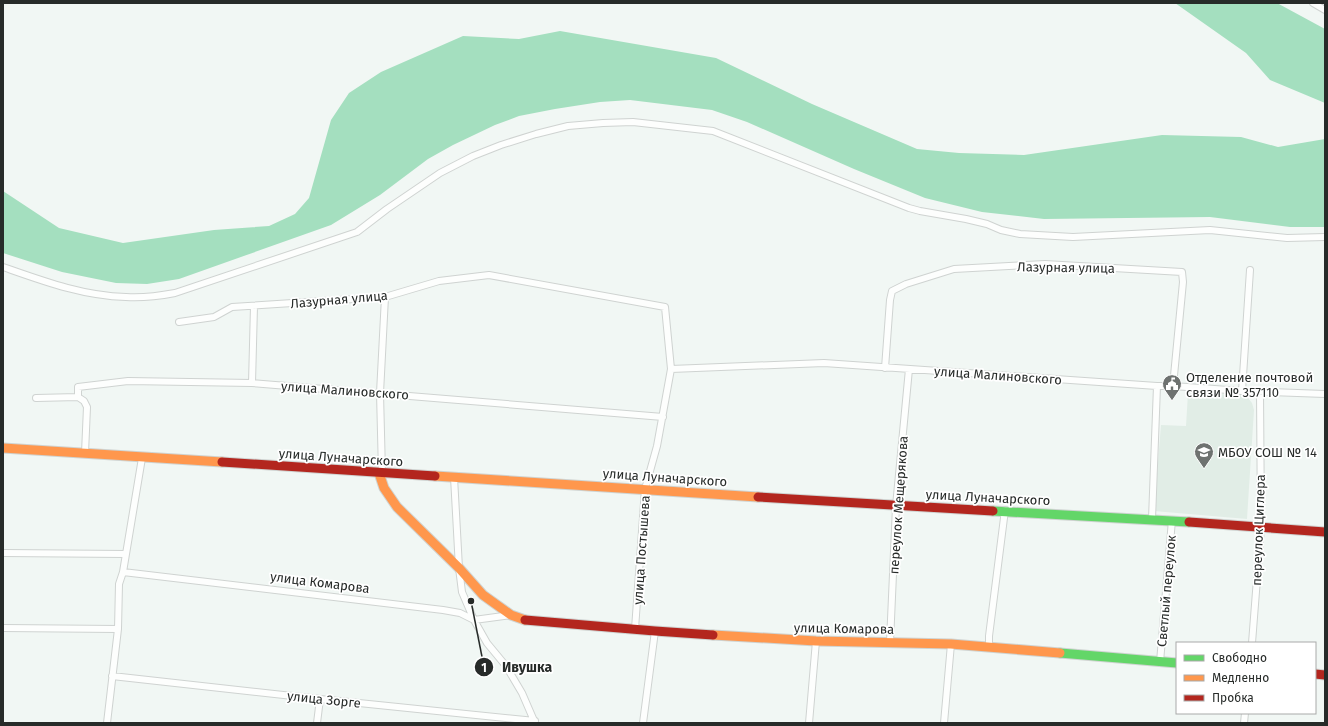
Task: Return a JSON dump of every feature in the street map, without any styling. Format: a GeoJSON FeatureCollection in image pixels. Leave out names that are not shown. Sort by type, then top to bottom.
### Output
{"type":"FeatureCollection","features":[{"type":"Feature","properties":{"kind":"street"},"geometry":{"type":"LineString","coordinates":[[1313,3],[1325,10]]}},
{"type":"Feature","properties":{"kind":"street"},"geometry":{"type":"LineString","coordinates":[[3,267],[69,289],[99,295],[126,298],[175,293],[357,232],[440,173],[473,156],[536,134],[568,126],[604,122],[633,122],[714,131],[909,208],[966,219],[987,224],[1001,230],[1020,234],[1073,236],[1210,230],[1287,238],[1325,237]]}},
{"type":"Feature","properties":{"kind":"street","name":"Лазурная улица"},"geometry":{"type":"LineString","coordinates":[[885,368],[892,291],[906,284],[954,269],[1045,264],[1182,272],[1183,282],[1173,386]]}},
{"type":"Feature","properties":{"kind":"street"},"geometry":{"type":"LineString","coordinates":[[1242,391],[1250,270]]}},
{"type":"Feature","properties":{"kind":"street","name":"Лазурная улица"},"geometry":{"type":"LineString","coordinates":[[179,322],[214,317],[232,307],[385,297],[439,281],[489,275],[665,307]]}},
{"type":"Feature","properties":{"kind":"street"},"geometry":{"type":"LineString","coordinates":[[380,473],[380,393],[385,297]]}},
{"type":"Feature","properties":{"kind":"street"},"geometry":{"type":"LineString","coordinates":[[252,383],[254,306]]}},
{"type":"Feature","properties":{"kind":"street","name":"улица Постышева"},"geometry":{"type":"LineString","coordinates":[[635,629],[645,489],[663,417],[671,369],[665,307]]}},
{"type":"Feature","properties":{"kind":"street","name":"улица Малиновского"},"geometry":{"type":"LineString","coordinates":[[671,369],[824,363],[1157,386],[1325,394]]}},
{"type":"Feature","properties":{"kind":"street","name":"переулок Мещерякова"},"geometry":{"type":"LineString","coordinates":[[890,642],[896,506],[909,369]]}},
{"type":"Feature","properties":{"kind":"street","name":"улица Малиновского"},"geometry":{"type":"LineString","coordinates":[[78,397],[78,387],[128,381],[252,383],[663,417]]}},
{"type":"Feature","properties":{"kind":"street","name":"Светлый переулок"},"geometry":{"type":"LineString","coordinates":[[1152,519],[1157,386]]}},
{"type":"Feature","properties":{"kind":"street","name":"переулок Циглера"},"geometry":{"type":"LineString","coordinates":[[1252,642],[1261,527],[1260,392]]}},
{"type":"Feature","properties":{"kind":"street"},"geometry":{"type":"LineString","coordinates":[[36,398],[78,397],[84,400],[87,407],[85,453]]}},
{"type":"Feature","properties":{"kind":"street","name":"улица Луначарского"},"geometry":{"type":"LineString","coordinates":[[3,448],[896,506],[1005,510],[1172,520],[1325,532]]}},
{"type":"Feature","properties":{"kind":"street"},"geometry":{"type":"LineString","coordinates":[[107,723],[118,629],[119,584],[123,572],[142,458]]}},
{"type":"Feature","properties":{"kind":"street","name":"улица Комарова"},"geometry":{"type":"LineString","coordinates":[[380,473],[384,488],[397,507],[459,568],[483,595],[511,616]]}},
{"type":"Feature","properties":{"kind":"street"},"geometry":{"type":"LineString","coordinates":[[454,477],[459,568],[462,592],[474,620],[487,643],[506,666],[522,693],[535,722]]}},
{"type":"Feature","properties":{"kind":"street"},"geometry":{"type":"LineString","coordinates":[[989,648],[989,636],[1005,510]]}},
{"type":"Feature","properties":{"kind":"street","name":"Светлый переулок"},"geometry":{"type":"LineString","coordinates":[[1160,662],[1172,520]]}},
{"type":"Feature","properties":{"kind":"street"},"geometry":{"type":"LineString","coordinates":[[3,553],[126,554]]}},
{"type":"Feature","properties":{"kind":"street","name":"улица Комарова"},"geometry":{"type":"LineString","coordinates":[[123,572],[442,610],[460,613],[474,620],[511,616],[526,620],[655,631],[816,641],[951,644],[1176,663]]}},
{"type":"Feature","properties":{"kind":"street"},"geometry":{"type":"LineString","coordinates":[[3,628],[118,629]]}},
{"type":"Feature","properties":{"kind":"street"},"geometry":{"type":"LineString","coordinates":[[643,723],[655,631]]}},
{"type":"Feature","properties":{"kind":"street"},"geometry":{"type":"LineString","coordinates":[[809,723],[816,641]]}},
{"type":"Feature","properties":{"kind":"street"},"geometry":{"type":"LineString","coordinates":[[944,723],[951,644]]}},
{"type":"Feature","properties":{"kind":"street","name":"улица Зорге"},"geometry":{"type":"LineString","coordinates":[[112,676],[535,722]]}},
{"type":"Feature","properties":{"kind":"street"},"geometry":{"type":"LineString","coordinates":[[317,723],[320,699]]}},
{"type":"Feature","properties":{"kind":"shaded area"},"geometry":{"type":"Polygon","coordinates":[[[1175,3],[1277,3],[1325,29],[1325,103],[1270,80],[1246,53],[1175,3]]]}},
{"type":"Feature","properties":{"kind":"shaded area"},"geometry":{"type":"Polygon","coordinates":[[[560,31],[716,58],[812,104],[917,149],[959,153],[1024,155],[1162,135],[1241,137],[1278,147],[1325,139],[1325,227],[1290,227],[1210,217],[1044,219],[982,212],[925,198],[854,169],[747,122],[712,110],[630,100],[600,102],[555,109],[519,116],[495,125],[428,159],[380,195],[331,225],[179,279],[147,284],[116,283],[62,272],[3,253],[3,191],[59,228],[123,243],[214,230],[269,226],[295,214],[309,198],[331,120],[349,93],[381,72],[463,36],[519,39],[560,31]]]}},
{"type":"Feature","properties":{"kind":"shaded area","name":"МБОУ СОШ № 14"},"geometry":{"type":"Polygon","coordinates":[[[1188,393],[1242,395],[1248,398],[1252,403],[1254,410],[1247,519],[1154,511],[1161,425],[1186,426],[1188,393]]]}},
{"type":"Feature","properties":{"kind":"traffic: fast"},"geometry":{"type":"LineString","coordinates":[[993,511],[1189,522]]}},
{"type":"Feature","properties":{"kind":"traffic: fast"},"geometry":{"type":"LineString","coordinates":[[1060,653],[1176,663]]}},
{"type":"Feature","properties":{"kind":"traffic: slow"},"geometry":{"type":"LineString","coordinates":[[3,448],[222,462]]}},
{"type":"Feature","properties":{"kind":"traffic: slow"},"geometry":{"type":"LineString","coordinates":[[379,473],[384,488],[397,507],[459,568],[483,595],[511,615],[525,620]]}},
{"type":"Feature","properties":{"kind":"traffic: slow"},"geometry":{"type":"LineString","coordinates":[[435,476],[758,497]]}},
{"type":"Feature","properties":{"kind":"traffic: slow"},"geometry":{"type":"LineString","coordinates":[[713,635],[816,641],[951,644],[1060,653]]}},
{"type":"Feature","properties":{"kind":"traffic: jam"},"geometry":{"type":"LineString","coordinates":[[222,462],[435,476]]}},
{"type":"Feature","properties":{"kind":"traffic: jam"},"geometry":{"type":"LineString","coordinates":[[758,497],[993,511]]}},
{"type":"Feature","properties":{"kind":"traffic: jam"},"geometry":{"type":"LineString","coordinates":[[1189,522],[1325,532]]}},
{"type":"Feature","properties":{"kind":"traffic: jam"},"geometry":{"type":"LineString","coordinates":[[525,620],[713,635]]}},
{"type":"Feature","properties":{"kind":"traffic: jam"},"geometry":{"type":"LineString","coordinates":[[1316,674],[1325,675]]}},
{"type":"Feature","properties":{"kind":"place","name":"Отделение почтовой связи № 357110"},"geometry":{"type":"Point","coordinates":[1172,401]}},
{"type":"Feature","properties":{"kind":"place","name":"МБОУ СОШ № 14"},"geometry":{"type":"Point","coordinates":[1204,469]}},
{"type":"Feature","properties":{"kind":"place","name":"Ивушка"},"geometry":{"type":"Point","coordinates":[471,601]}}]}
